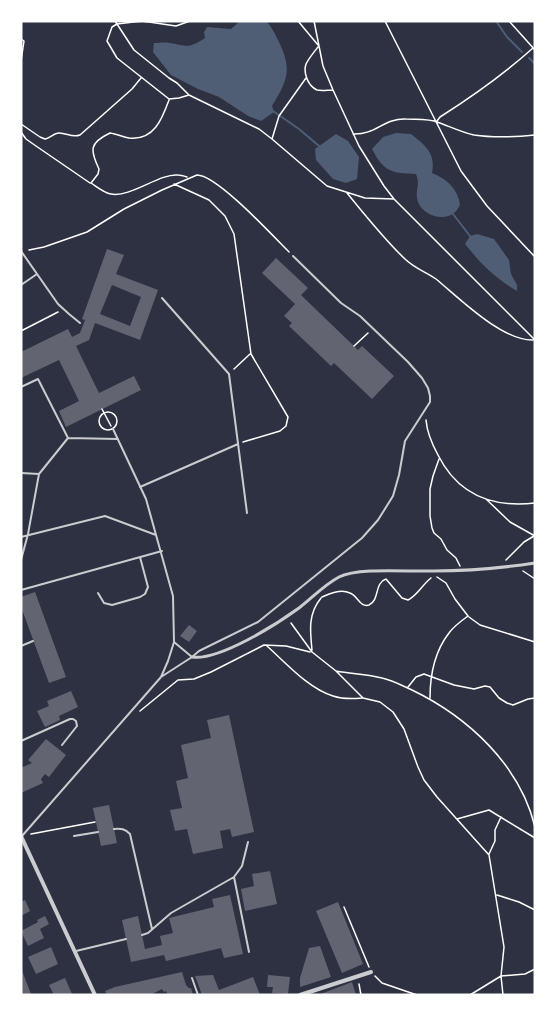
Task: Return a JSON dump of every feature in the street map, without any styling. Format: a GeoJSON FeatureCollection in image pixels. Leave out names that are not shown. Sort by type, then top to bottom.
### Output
{"type":"FeatureCollection","features":[{"type":"Feature","properties":{"kind":"street"},"geometry":{"type":"LineString","coordinates":[[192,657],[204,658],[261,633],[287,617],[324,587],[348,573],[462,570],[535,563]]}},
{"type":"Feature","properties":{"kind":"street"},"geometry":{"type":"LineString","coordinates":[[21,836],[95,995]]}},
{"type":"Feature","properties":{"kind":"street"},"geometry":{"type":"LineString","coordinates":[[300,995],[371,972]]}},
{"type":"Feature","properties":{"kind":"lane"},"geometry":{"type":"LineString","coordinates":[[22,251],[63,309],[80,323]]}},
{"type":"Feature","properties":{"kind":"lane"},"geometry":{"type":"LineString","coordinates":[[21,836],[161,677],[199,651],[258,622],[362,538],[378,520],[393,496],[405,441],[430,402],[428,388],[408,362],[360,316],[341,303],[293,256]]}},
{"type":"Feature","properties":{"kind":"lane"},"geometry":{"type":"LineString","coordinates":[[21,285],[37,274]]}},
{"type":"Feature","properties":{"kind":"lane"},"geometry":{"type":"LineString","coordinates":[[162,298],[229,374],[247,513]]}},
{"type":"Feature","properties":{"kind":"lane"},"geometry":{"type":"LineString","coordinates":[[21,387],[38,379],[68,438]]}},
{"type":"Feature","properties":{"kind":"lane"},"geometry":{"type":"LineString","coordinates":[[113,429],[146,500],[173,596],[174,642],[161,677]]}},
{"type":"Feature","properties":{"kind":"lane"},"geometry":{"type":"LineString","coordinates":[[68,438],[118,439]]}},
{"type":"Feature","properties":{"kind":"lane"},"geometry":{"type":"LineString","coordinates":[[21,560],[39,474],[68,438]]}},
{"type":"Feature","properties":{"kind":"lane"},"geometry":{"type":"LineString","coordinates":[[140,487],[238,444]]}},
{"type":"Feature","properties":{"kind":"lane"},"geometry":{"type":"LineString","coordinates":[[21,472],[39,474]]}},
{"type":"Feature","properties":{"kind":"lane"},"geometry":{"type":"LineString","coordinates":[[21,537],[105,516],[157,535]]}},
{"type":"Feature","properties":{"kind":"lane"},"geometry":{"type":"LineString","coordinates":[[21,590],[162,551]]}},
{"type":"Feature","properties":{"kind":"lane"},"geometry":{"type":"LineString","coordinates":[[98,593],[104,603],[112,605],[145,594],[147,587],[140,557]]}},
{"type":"Feature","properties":{"kind":"lane"},"geometry":{"type":"LineString","coordinates":[[21,646],[33,641]]}},
{"type":"Feature","properties":{"kind":"lane"},"geometry":{"type":"LineString","coordinates":[[174,642],[192,657]]}},
{"type":"Feature","properties":{"kind":"lane"},"geometry":{"type":"LineString","coordinates":[[21,741],[73,719],[77,726],[62,745]]}},
{"type":"Feature","properties":{"kind":"lane"},"geometry":{"type":"LineString","coordinates":[[114,829],[120,828],[130,834],[152,929]]}},
{"type":"Feature","properties":{"kind":"lane"},"geometry":{"type":"LineString","coordinates":[[74,836],[98,832]]}},
{"type":"Feature","properties":{"kind":"lane"},"geometry":{"type":"LineString","coordinates":[[142,935],[148,933],[171,913],[234,877],[242,866],[248,842]]}},
{"type":"Feature","properties":{"kind":"lane"},"geometry":{"type":"LineString","coordinates":[[234,877],[249,952]]}},
{"type":"Feature","properties":{"kind":"lane"},"geometry":{"type":"LineString","coordinates":[[76,952],[126,939]]}},
{"type":"Feature","properties":{"kind":"lane"},"geometry":{"type":"LineString","coordinates":[[192,978],[198,995]]}},
{"type":"Feature","properties":{"kind":"path"},"geometry":{"type":"LineString","coordinates":[[189,95],[169,99],[117,58],[107,41],[110,30],[116,22],[142,21],[176,26],[190,21]]}},
{"type":"Feature","properties":{"kind":"path"},"geometry":{"type":"LineString","coordinates":[[298,21],[318,46]]}},
{"type":"Feature","properties":{"kind":"path"},"geometry":{"type":"LineString","coordinates":[[314,21],[318,46],[333,90],[369,165],[394,199],[535,340]]}},
{"type":"Feature","properties":{"kind":"path"},"geometry":{"type":"LineString","coordinates":[[385,21],[461,171],[487,206],[534,255]]}},
{"type":"Feature","properties":{"kind":"path"},"geometry":{"type":"LineString","coordinates":[[436,122],[534,49],[509,21]]}},
{"type":"Feature","properties":{"kind":"path"},"geometry":{"type":"LineString","coordinates":[[116,22],[134,50],[189,95],[259,129],[322,183],[333,189],[366,198],[394,199]]}},
{"type":"Feature","properties":{"kind":"path"},"geometry":{"type":"LineString","coordinates":[[21,39],[24,41],[21,61]]}},
{"type":"Feature","properties":{"kind":"path"},"geometry":{"type":"LineString","coordinates":[[318,46],[306,63],[306,78],[310,85],[318,90],[333,90]]}},
{"type":"Feature","properties":{"kind":"path"},"geometry":{"type":"LineString","coordinates":[[21,124],[45,139],[56,133],[74,137],[80,135],[142,78]]}},
{"type":"Feature","properties":{"kind":"path"},"geometry":{"type":"LineString","coordinates":[[272,139],[279,116],[306,78]]}},
{"type":"Feature","properties":{"kind":"path"},"geometry":{"type":"LineString","coordinates":[[91,183],[99,169],[93,157],[94,144],[110,133],[128,138],[147,135],[162,121],[169,99]]}},
{"type":"Feature","properties":{"kind":"path"},"geometry":{"type":"LineString","coordinates":[[353,134],[368,133],[390,121],[399,119],[430,120],[474,135],[535,135]]}},
{"type":"Feature","properties":{"kind":"path"},"geometry":{"type":"LineString","coordinates":[[21,132],[26,139],[106,193],[114,195],[130,191],[177,174],[188,177]]}},
{"type":"Feature","properties":{"kind":"path"},"geometry":{"type":"LineString","coordinates":[[22,251],[44,248],[87,232],[124,209],[188,177],[202,175],[232,198],[293,256]]}},
{"type":"Feature","properties":{"kind":"path"},"geometry":{"type":"LineString","coordinates":[[174,184],[209,200],[225,216],[234,234],[251,354],[288,417],[286,426],[280,432],[238,444]]}},
{"type":"Feature","properties":{"kind":"path"},"geometry":{"type":"LineString","coordinates":[[346,192],[407,261],[436,279],[468,308],[504,331],[519,339],[535,340]]}},
{"type":"Feature","properties":{"kind":"path"},"geometry":{"type":"LineString","coordinates":[[21,331],[63,309]]}},
{"type":"Feature","properties":{"kind":"path"},"geometry":{"type":"LineString","coordinates":[[354,346],[373,328]]}},
{"type":"Feature","properties":{"kind":"path"},"geometry":{"type":"LineString","coordinates":[[229,374],[251,354]]}},
{"type":"Feature","properties":{"kind":"path"},"geometry":{"type":"LineString","coordinates":[[102,409],[108,420]]}},
{"type":"Feature","properties":{"kind":"path"},"geometry":{"type":"LineString","coordinates":[[426,410],[426,427],[429,436],[447,472],[457,482],[473,494],[486,499],[512,505],[535,503]]}},
{"type":"Feature","properties":{"kind":"path"},"geometry":{"type":"LineString","coordinates":[[104,413],[110,412],[115,416]]}},
{"type":"Feature","properties":{"kind":"path"},"geometry":{"type":"LineString","coordinates":[[101,426],[100,420],[104,413]]}},
{"type":"Feature","properties":{"kind":"path"},"geometry":{"type":"LineString","coordinates":[[440,459],[430,489],[432,528],[447,550],[456,558],[462,570]]}},
{"type":"Feature","properties":{"kind":"path"},"geometry":{"type":"LineString","coordinates":[[486,499],[510,522],[535,536]]}},
{"type":"Feature","properties":{"kind":"path"},"geometry":{"type":"LineString","coordinates":[[499,567],[524,542],[535,536]]}},
{"type":"Feature","properties":{"kind":"path"},"geometry":{"type":"LineString","coordinates":[[516,566],[535,579]]}},
{"type":"Feature","properties":{"kind":"path"},"geometry":{"type":"LineString","coordinates":[[434,571],[434,577]]}},
{"type":"Feature","properties":{"kind":"path"},"geometry":{"type":"LineString","coordinates":[[312,652],[311,615],[322,597],[335,592],[348,592],[354,594],[362,604],[367,606],[375,599],[382,580],[386,579],[402,598],[410,600],[425,583],[438,577],[446,583],[459,606],[473,621],[535,642]]}},
{"type":"Feature","properties":{"kind":"path"},"geometry":{"type":"LineString","coordinates":[[322,597],[324,587]]}},
{"type":"Feature","properties":{"kind":"path"},"geometry":{"type":"LineString","coordinates":[[430,699],[434,666],[441,646],[449,633],[468,616]]}},
{"type":"Feature","properties":{"kind":"path"},"geometry":{"type":"LineString","coordinates":[[287,617],[312,652],[336,671],[363,698]]}},
{"type":"Feature","properties":{"kind":"path"},"geometry":{"type":"LineString","coordinates":[[139,711],[178,681],[198,678],[266,645],[286,646],[312,652]]}},
{"type":"Feature","properties":{"kind":"path"},"geometry":{"type":"LineString","coordinates":[[266,645],[322,692],[348,699],[363,698],[380,702],[393,712],[404,729],[424,780],[489,855]]}},
{"type":"Feature","properties":{"kind":"path"},"geometry":{"type":"LineString","coordinates":[[336,671],[384,678],[430,699],[459,718],[492,749],[509,770],[522,792],[535,827]]}},
{"type":"Feature","properties":{"kind":"path"},"geometry":{"type":"LineString","coordinates":[[408,688],[416,677],[424,674],[454,685],[474,689],[490,687],[499,698],[513,705],[535,698]]}},
{"type":"Feature","properties":{"kind":"path"},"geometry":{"type":"LineString","coordinates":[[456,819],[489,810],[535,838]]}},
{"type":"Feature","properties":{"kind":"path"},"geometry":{"type":"LineString","coordinates":[[501,817],[495,830],[495,841],[489,855],[504,947],[501,976],[503,995]]}},
{"type":"Feature","properties":{"kind":"path"},"geometry":{"type":"LineString","coordinates":[[36,828],[29,835],[95,822]]}},
{"type":"Feature","properties":{"kind":"path"},"geometry":{"type":"LineString","coordinates":[[495,894],[535,910]]}},
{"type":"Feature","properties":{"kind":"path"},"geometry":{"type":"LineString","coordinates":[[344,907],[368,964]]}},
{"type":"Feature","properties":{"kind":"path"},"geometry":{"type":"LineString","coordinates":[[470,995],[501,976],[525,974],[535,969]]}},
{"type":"Feature","properties":{"kind":"path"},"geometry":{"type":"LineString","coordinates":[[371,972],[382,983],[417,995]]}},
{"type":"Feature","properties":{"kind":"path"},"geometry":{"type":"LineString","coordinates":[[357,976],[362,995]]}},
{"type":"Feature","properties":{"kind":"water"},"geometry":{"type":"Polygon","coordinates":[[[240,21],[266,21],[272,28],[286,60],[285,81],[272,106],[274,112],[261,121],[248,116],[219,97],[171,75],[153,52],[154,43],[185,46],[195,44],[205,38],[204,32],[207,27],[231,29],[240,21]]]}},
{"type":"Feature","properties":{"kind":"water"},"geometry":{"type":"Polygon","coordinates":[[[396,133],[411,134],[421,142],[431,155],[432,173],[442,178],[454,189],[460,205],[450,216],[434,216],[421,207],[418,202],[416,174],[394,172],[380,162],[372,149],[383,137],[396,133]]]}},
{"type":"Feature","properties":{"kind":"water"},"geometry":{"type":"Polygon","coordinates":[[[336,134],[348,141],[359,157],[357,179],[346,183],[333,179],[316,160],[315,149],[336,134]]]}},
{"type":"Feature","properties":{"kind":"water"},"geometry":{"type":"Polygon","coordinates":[[[477,234],[494,239],[509,260],[517,291],[489,270],[465,244],[470,236],[477,234]]]}},
{"type":"Feature","properties":{"kind":"building"},"geometry":{"type":"Polygon","coordinates":[[[107,249],[124,255],[116,274],[158,290],[140,340],[95,323],[89,340],[76,346],[99,393],[134,376],[141,390],[66,427],[59,411],[79,401],[59,360],[21,378],[21,352],[68,329],[72,337],[80,333],[85,320],[82,319],[107,249]],[[112,285],[100,314],[130,326],[141,297],[112,285]]]}},
{"type":"Feature","properties":{"kind":"building"},"geometry":{"type":"Polygon","coordinates":[[[276,258],[308,288],[301,295],[358,350],[362,346],[394,376],[372,399],[334,363],[331,366],[289,326],[292,323],[284,316],[295,304],[262,273],[276,258]]]}},
{"type":"Feature","properties":{"kind":"building"},"geometry":{"type":"Polygon","coordinates":[[[35,592],[66,677],[49,683],[21,607],[21,597],[35,592]]]}},
{"type":"Feature","properties":{"kind":"building"},"geometry":{"type":"Polygon","coordinates":[[[189,625],[197,631],[189,642],[180,636],[189,625]]]}},
{"type":"Feature","properties":{"kind":"building"},"geometry":{"type":"Polygon","coordinates":[[[71,691],[78,707],[59,716],[60,720],[45,727],[37,711],[49,706],[47,701],[71,691]]]}},
{"type":"Feature","properties":{"kind":"building"},"geometry":{"type":"Polygon","coordinates":[[[229,715],[254,832],[232,837],[230,829],[220,831],[223,848],[193,854],[187,829],[175,831],[170,810],[182,808],[176,781],[188,778],[181,745],[211,738],[207,720],[229,715]]]}},
{"type":"Feature","properties":{"kind":"building"},"geometry":{"type":"Polygon","coordinates":[[[46,739],[66,755],[49,777],[45,774],[41,779],[43,783],[21,793],[21,768],[32,763],[28,760],[46,739]]]}},
{"type":"Feature","properties":{"kind":"building"},"geometry":{"type":"Polygon","coordinates":[[[109,805],[117,843],[101,846],[93,808],[109,805]]]}},
{"type":"Feature","properties":{"kind":"building"},"geometry":{"type":"Polygon","coordinates":[[[270,871],[277,904],[245,911],[241,889],[254,886],[252,874],[270,871]]]}},
{"type":"Feature","properties":{"kind":"building"},"geometry":{"type":"Polygon","coordinates":[[[230,895],[243,954],[224,958],[221,948],[166,961],[164,955],[131,962],[122,920],[138,916],[145,949],[162,945],[160,936],[173,933],[169,918],[214,907],[212,899],[230,895]]]}},
{"type":"Feature","properties":{"kind":"building"},"geometry":{"type":"Polygon","coordinates":[[[25,900],[30,911],[21,916],[21,902],[25,900]]]}},
{"type":"Feature","properties":{"kind":"building"},"geometry":{"type":"Polygon","coordinates":[[[338,902],[363,964],[342,973],[316,911],[338,902]]]}},
{"type":"Feature","properties":{"kind":"building"},"geometry":{"type":"Polygon","coordinates":[[[45,916],[49,924],[40,929],[44,938],[28,946],[21,931],[45,916]]]}},
{"type":"Feature","properties":{"kind":"building"},"geometry":{"type":"Polygon","coordinates":[[[320,946],[331,977],[300,987],[300,978],[309,948],[320,946]]]}},
{"type":"Feature","properties":{"kind":"building"},"geometry":{"type":"Polygon","coordinates":[[[51,947],[58,964],[36,974],[28,957],[51,947]]]}},
{"type":"Feature","properties":{"kind":"building"},"geometry":{"type":"Polygon","coordinates":[[[21,968],[31,994],[29,995],[21,995],[21,968]]]}},
{"type":"Feature","properties":{"kind":"building"},"geometry":{"type":"Polygon","coordinates":[[[182,972],[186,985],[191,988],[193,995],[168,995],[162,989],[150,995],[107,995],[105,991],[115,987],[182,972]]]}},
{"type":"Feature","properties":{"kind":"building"},"geometry":{"type":"Polygon","coordinates":[[[213,975],[219,990],[253,977],[260,995],[202,995],[195,976],[213,975]]]}},
{"type":"Feature","properties":{"kind":"building"},"geometry":{"type":"Polygon","coordinates":[[[268,975],[290,977],[288,994],[272,993],[273,987],[267,987],[268,975]]]}},
{"type":"Feature","properties":{"kind":"building"},"geometry":{"type":"Polygon","coordinates":[[[65,978],[72,994],[54,995],[49,985],[65,978]]]}},
{"type":"Feature","properties":{"kind":"building"},"geometry":{"type":"Polygon","coordinates":[[[352,982],[356,995],[318,995],[352,982]]]}},
{"type":"Feature","properties":{"kind":"waterway"},"geometry":{"type":"LineString","coordinates":[[496,21],[507,37],[522,52]]}},
{"type":"Feature","properties":{"kind":"waterway"},"geometry":{"type":"LineString","coordinates":[[529,58],[535,64]]}},
{"type":"Feature","properties":{"kind":"waterway"},"geometry":{"type":"LineString","coordinates":[[273,111],[319,146]]}},
{"type":"Feature","properties":{"kind":"waterway"},"geometry":{"type":"LineString","coordinates":[[453,214],[470,236]]}}]}
